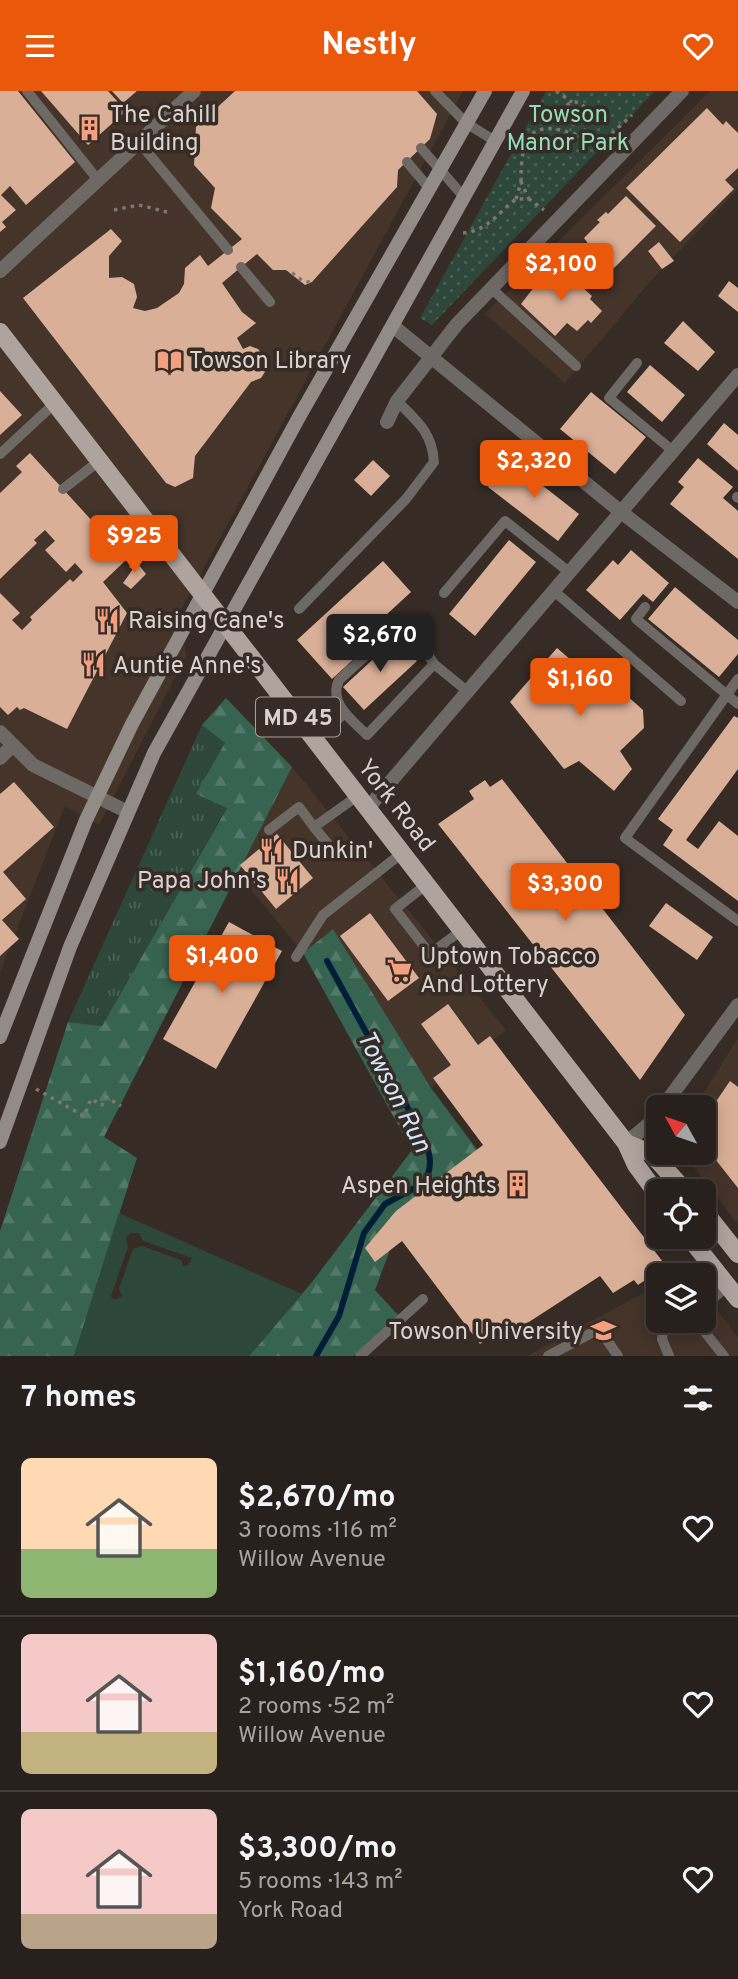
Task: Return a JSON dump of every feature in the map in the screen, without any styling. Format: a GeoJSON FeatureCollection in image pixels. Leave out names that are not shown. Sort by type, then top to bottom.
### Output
{"type":"FeatureCollection","features":[{"type":"Feature","properties":{"kind":"main road"},"geometry":{"type":"LineString","coordinates":[[0,1037],[96,799],[132,724],[485,91]]}},
{"type":"Feature","properties":{"kind":"main road"},"geometry":{"type":"LineString","coordinates":[[0,1142],[70,947],[154,753],[228,626],[523,91]]}},
{"type":"Feature","properties":{"kind":"main road","name":"York Road"},"geometry":{"type":"LineString","coordinates":[[0,332],[626,1143],[646,1179]]}},
{"type":"Feature","properties":{"kind":"main road","name":"York Road"},"geometry":{"type":"LineString","coordinates":[[626,1143],[650,1153],[674,1179]]}},
{"type":"Feature","properties":{"kind":"main road"},"geometry":{"type":"LineString","coordinates":[[716,1227],[738,1254]]}},
{"type":"Feature","properties":{"kind":"main road"},"geometry":{"type":"LineString","coordinates":[[699,1249],[733,1292]]}},
{"type":"Feature","properties":{"kind":"street"},"geometry":{"type":"LineString","coordinates":[[0,271],[194,91]]}},
{"type":"Feature","properties":{"kind":"street"},"geometry":{"type":"LineString","coordinates":[[387,422],[397,401],[430,356],[555,220],[682,91]]}},
{"type":"Feature","properties":{"kind":"street"},"geometry":{"type":"LineString","coordinates":[[393,326],[621,512],[738,602]]}},
{"type":"Feature","properties":{"kind":"street"},"geometry":{"type":"LineString","coordinates":[[363,801],[467,691],[738,375]]}},
{"type":"Feature","properties":{"kind":"street"},"geometry":{"type":"LineString","coordinates":[[0,732],[33,765],[96,799],[128,812]]}},
{"type":"Feature","properties":{"kind":"street"},"geometry":{"type":"LineString","coordinates":[[0,758],[12,746]]}},
{"type":"Feature","properties":{"kind":"street"},"geometry":{"type":"LineString","coordinates":[[672,1095],[738,1005]]}},
{"type":"Feature","properties":{"kind":"street"},"geometry":{"type":"LineString","coordinates":[[626,1143],[646,1126]]}},
{"type":"Feature","properties":{"kind":"lane"},"geometry":{"type":"LineString","coordinates":[[27,91],[98,180]]}},
{"type":"Feature","properties":{"kind":"lane"},"geometry":{"type":"LineString","coordinates":[[435,91],[466,123],[495,141]]}},
{"type":"Feature","properties":{"kind":"lane"},"geometry":{"type":"LineString","coordinates":[[139,142],[228,250]]}},
{"type":"Feature","properties":{"kind":"lane"},"geometry":{"type":"LineString","coordinates":[[421,148],[464,197]]}},
{"type":"Feature","properties":{"kind":"lane"},"geometry":{"type":"LineString","coordinates":[[407,162],[429,188]]}},
{"type":"Feature","properties":{"kind":"lane"},"geometry":{"type":"LineString","coordinates":[[241,267],[270,302]]}},
{"type":"Feature","properties":{"kind":"lane"},"geometry":{"type":"LineString","coordinates":[[491,288],[576,366]]}},
{"type":"Feature","properties":{"kind":"lane"},"geometry":{"type":"LineString","coordinates":[[637,363],[609,398],[673,451]]}},
{"type":"Feature","properties":{"kind":"lane"},"geometry":{"type":"LineString","coordinates":[[299,609],[406,499],[434,462],[433,443],[427,430],[397,401]]}},
{"type":"Feature","properties":{"kind":"lane"},"geometry":{"type":"LineString","coordinates":[[0,454],[55,403]]}},
{"type":"Feature","properties":{"kind":"lane"},"geometry":{"type":"LineString","coordinates":[[62,489],[99,461]]}},
{"type":"Feature","properties":{"kind":"lane"},"geometry":{"type":"LineString","coordinates":[[444,593],[505,521],[569,572]]}},
{"type":"Feature","properties":{"kind":"lane"},"geometry":{"type":"LineString","coordinates":[[554,591],[681,701]]}},
{"type":"Feature","properties":{"kind":"lane"},"geometry":{"type":"LineString","coordinates":[[645,607],[636,619],[738,704]]}},
{"type":"Feature","properties":{"kind":"lane"},"geometry":{"type":"LineString","coordinates":[[434,664],[367,735],[345,713],[335,689],[339,680],[396,629],[405,629],[418,639],[434,664],[467,691]]}},
{"type":"Feature","properties":{"kind":"lane"},"geometry":{"type":"LineString","coordinates":[[738,678],[625,838],[738,921]]}},
{"type":"Feature","properties":{"kind":"lane"},"geometry":{"type":"LineString","coordinates":[[315,739],[345,713]]}},
{"type":"Feature","properties":{"kind":"lane"},"geometry":{"type":"LineString","coordinates":[[314,827],[363,801]]}},
{"type":"Feature","properties":{"kind":"lane"},"geometry":{"type":"LineString","coordinates":[[269,830],[299,807],[327,843]]}},
{"type":"Feature","properties":{"kind":"lane"},"geometry":{"type":"LineString","coordinates":[[296,957],[323,915],[402,853]]}},
{"type":"Feature","properties":{"kind":"lane"},"geometry":{"type":"LineString","coordinates":[[427,884],[396,909],[430,954],[462,930]]}},
{"type":"Feature","properties":{"kind":"lane"},"geometry":{"type":"LineString","coordinates":[[716,1300],[733,1292]]}},
{"type":"Feature","properties":{"kind":"lane"},"geometry":{"type":"LineString","coordinates":[[360,1356],[423,1299]]}},
{"type":"Feature","properties":{"kind":"lane"},"geometry":{"type":"LineString","coordinates":[[548,1356],[599,1329],[618,1356]]}},
{"type":"Feature","properties":{"kind":"lane"},"geometry":{"type":"LineString","coordinates":[[663,1333],[662,1339],[669,1356]]}},
{"type":"Feature","properties":{"kind":"lane"},"geometry":{"type":"LineString","coordinates":[[705,1333],[723,1356]]}},
{"type":"Feature","properties":{"kind":"path"},"geometry":{"type":"LineString","coordinates":[[556,91],[582,105],[585,115],[578,123],[567,121]]}},
{"type":"Feature","properties":{"kind":"path"},"geometry":{"type":"LineString","coordinates":[[569,131],[564,112],[572,102]]}},
{"type":"Feature","properties":{"kind":"path"},"geometry":{"type":"LineString","coordinates":[[516,199],[521,182],[520,154],[530,136],[546,126],[569,131],[597,142],[608,137],[636,112]]}},
{"type":"Feature","properties":{"kind":"path"},"geometry":{"type":"LineString","coordinates":[[521,182],[529,199],[555,220]]}},
{"type":"Feature","properties":{"kind":"path"},"geometry":{"type":"LineString","coordinates":[[461,233],[473,232],[492,222],[501,210],[516,199],[529,199]]}},
{"type":"Feature","properties":{"kind":"path"},"geometry":{"type":"LineString","coordinates":[[114,210],[139,205],[167,212]]}},
{"type":"Feature","properties":{"kind":"path"},"geometry":{"type":"LineString","coordinates":[[292,273],[303,281],[314,283]]}},
{"type":"Feature","properties":{"kind":"path"},"geometry":{"type":"LineString","coordinates":[[36,1090],[84,1116],[91,1099],[102,1105],[106,1097],[121,1105]]}},
{"type":"Feature","properties":{"kind":"shaded area"},"geometry":{"type":"Polygon","coordinates":[[[0,91],[463,91],[180,612],[186,656],[99,825],[65,806],[0,973],[0,91]]]}},
{"type":"Feature","properties":{"kind":"shaded area"},"geometry":{"type":"Polygon","coordinates":[[[710,91],[738,91],[738,189],[648,284],[565,383],[485,314],[710,91]]]}},
{"type":"Feature","properties":{"kind":"shaded area"},"geometry":{"type":"Polygon","coordinates":[[[292,767],[506,1030],[431,1088],[333,929],[303,953],[238,874],[292,767]]]}},
{"type":"Feature","properties":{"kind":"shaded area"},"geometry":{"type":"Polygon","coordinates":[[[738,1038],[738,1224],[716,1196],[716,1179],[703,1179],[692,1165],[716,1165],[716,1095],[702,1095],[738,1038]]]}},
{"type":"Feature","properties":{"kind":"shaded area"},"geometry":{"type":"Polygon","coordinates":[[[646,1292],[646,1333],[716,1333],[716,1308],[738,1338],[738,1356],[527,1356],[646,1292]]]}},
{"type":"Feature","properties":{"kind":"green space","name":"Towson Manor Park"},"geometry":{"type":"Polygon","coordinates":[[[546,91],[655,91],[432,325],[420,318],[546,91]]]}},
{"type":"Feature","properties":{"kind":"green space"},"geometry":{"type":"Polygon","coordinates":[[[226,698],[292,767],[104,1137],[137,1158],[74,1356],[0,1356],[0,1231],[68,1022],[102,1026],[227,808],[196,794],[225,743],[202,725],[226,698]]]}},
{"type":"Feature","properties":{"kind":"green space"},"geometry":{"type":"Polygon","coordinates":[[[202,725],[226,742],[227,807],[102,1026],[68,1022],[202,725]]]}},
{"type":"Feature","properties":{"kind":"green space"},"geometry":{"type":"Polygon","coordinates":[[[333,929],[431,1088],[478,1151],[406,1207],[375,1290],[398,1315],[353,1356],[249,1356],[312,1282],[412,1150],[303,953],[333,929]]]}},
{"type":"Feature","properties":{"kind":"green space"},"geometry":{"type":"Polygon","coordinates":[[[119,1213],[302,1294],[249,1356],[74,1356],[119,1213]],[[131,1233],[126,1238],[128,1247],[111,1296],[114,1300],[122,1296],[119,1289],[133,1249],[142,1246],[181,1260],[184,1266],[189,1265],[192,1258],[143,1241],[139,1233],[131,1233]]]}},
{"type":"Feature","properties":{"kind":"building"},"geometry":{"type":"Polygon","coordinates":[[[0,91],[18,91],[75,162],[26,205],[10,186],[1,195],[16,210],[2,222],[6,227],[0,232],[0,91]]]}},
{"type":"Feature","properties":{"kind":"building","name":"The Cahill Building"},"geometry":{"type":"Polygon","coordinates":[[[41,91],[108,91],[126,111],[88,145],[41,91]]]}},
{"type":"Feature","properties":{"kind":"building"},"geometry":{"type":"Polygon","coordinates":[[[112,91],[137,91],[123,103],[112,91]]]}},
{"type":"Feature","properties":{"kind":"building"},"geometry":{"type":"Polygon","coordinates":[[[235,91],[417,91],[437,114],[430,139],[398,170],[397,187],[312,282],[305,285],[286,270],[273,270],[257,254],[222,283],[242,312],[256,323],[237,338],[243,349],[250,346],[258,349],[270,364],[261,378],[251,382],[195,456],[193,478],[175,487],[166,483],[23,298],[111,229],[122,241],[109,256],[109,278],[122,277],[134,284],[137,297],[133,308],[145,311],[157,308],[179,293],[184,284],[185,268],[200,255],[208,266],[242,239],[211,208],[215,188],[194,165],[196,127],[235,91]]]}},
{"type":"Feature","properties":{"kind":"building"},"geometry":{"type":"Polygon","coordinates":[[[707,108],[723,125],[726,121],[738,133],[738,168],[725,180],[734,189],[680,242],[626,188],[707,108]]]}},
{"type":"Feature","properties":{"kind":"building"},"geometry":{"type":"Polygon","coordinates":[[[626,196],[656,226],[614,268],[590,252],[593,250],[584,238],[600,222],[597,220],[606,212],[608,214],[626,196]]]}},
{"type":"Feature","properties":{"kind":"building"},"geometry":{"type":"Polygon","coordinates":[[[659,242],[674,261],[662,269],[648,251],[659,242]]]}},
{"type":"Feature","properties":{"kind":"building"},"geometry":{"type":"Polygon","coordinates":[[[559,266],[592,296],[590,299],[602,311],[591,323],[588,320],[577,331],[567,323],[555,336],[521,304],[541,278],[545,281],[559,266]]]}},
{"type":"Feature","properties":{"kind":"building"},"geometry":{"type":"Polygon","coordinates":[[[729,281],[738,288],[738,312],[718,296],[729,281]]]}},
{"type":"Feature","properties":{"kind":"building"},"geometry":{"type":"Polygon","coordinates":[[[683,321],[715,352],[698,371],[664,343],[683,321]]]}},
{"type":"Feature","properties":{"kind":"building"},"geometry":{"type":"Polygon","coordinates":[[[650,365],[685,395],[662,422],[627,392],[650,365]]]}},
{"type":"Feature","properties":{"kind":"building"},"geometry":{"type":"Polygon","coordinates":[[[0,391],[22,415],[0,435],[0,391]]]}},
{"type":"Feature","properties":{"kind":"building"},"geometry":{"type":"Polygon","coordinates":[[[591,392],[646,437],[615,474],[560,429],[591,392]]]}},
{"type":"Feature","properties":{"kind":"building"},"geometry":{"type":"Polygon","coordinates":[[[724,423],[738,435],[738,471],[707,444],[724,423]]]}},
{"type":"Feature","properties":{"kind":"building"},"geometry":{"type":"Polygon","coordinates":[[[30,453],[127,559],[103,582],[127,613],[67,729],[24,708],[20,710],[17,707],[8,715],[0,707],[0,593],[20,613],[12,620],[22,630],[32,620],[30,617],[70,579],[73,582],[83,572],[75,563],[66,572],[45,550],[55,541],[45,530],[34,540],[37,543],[0,579],[0,493],[22,472],[16,466],[30,453]]]}},
{"type":"Feature","properties":{"kind":"building"},"geometry":{"type":"Polygon","coordinates":[[[698,458],[733,487],[723,498],[738,511],[738,559],[670,504],[684,487],[678,482],[698,458]]]}},
{"type":"Feature","properties":{"kind":"building"},"geometry":{"type":"Polygon","coordinates":[[[373,460],[390,476],[371,496],[354,480],[373,460]]]}},
{"type":"Feature","properties":{"kind":"building"},"geometry":{"type":"Polygon","coordinates":[[[510,460],[579,514],[558,541],[488,487],[510,460]]]}},
{"type":"Feature","properties":{"kind":"building"},"geometry":{"type":"Polygon","coordinates":[[[509,540],[536,562],[475,636],[449,614],[509,540]]]}},
{"type":"Feature","properties":{"kind":"building"},"geometry":{"type":"Polygon","coordinates":[[[631,550],[669,583],[653,602],[643,594],[620,620],[586,590],[613,560],[618,565],[631,550]]]}},
{"type":"Feature","properties":{"kind":"building"},"geometry":{"type":"Polygon","coordinates":[[[135,560],[146,574],[131,589],[123,583],[133,569],[129,567],[135,560]]]}},
{"type":"Feature","properties":{"kind":"building"},"geometry":{"type":"Polygon","coordinates":[[[383,561],[411,592],[385,616],[392,624],[332,679],[297,640],[383,561]]]}},
{"type":"Feature","properties":{"kind":"building"},"geometry":{"type":"Polygon","coordinates":[[[675,587],[738,640],[738,654],[719,677],[648,619],[675,587]]]}},
{"type":"Feature","properties":{"kind":"building"},"geometry":{"type":"Polygon","coordinates":[[[396,638],[417,661],[364,710],[343,687],[396,638]]]}},
{"type":"Feature","properties":{"kind":"building"},"geometry":{"type":"Polygon","coordinates":[[[557,648],[601,686],[608,679],[643,710],[644,728],[620,751],[632,769],[614,791],[579,761],[564,769],[510,702],[557,648]]]}},
{"type":"Feature","properties":{"kind":"building"},"geometry":{"type":"Polygon","coordinates":[[[734,716],[738,718],[738,769],[686,840],[698,849],[719,821],[738,836],[738,901],[663,845],[673,830],[658,819],[734,716]]]}},
{"type":"Feature","properties":{"kind":"building"},"geometry":{"type":"Polygon","coordinates":[[[502,779],[685,1015],[640,1080],[438,824],[474,799],[469,791],[485,780],[490,787],[502,779]]]}},
{"type":"Feature","properties":{"kind":"building"},"geometry":{"type":"Polygon","coordinates":[[[14,782],[54,827],[3,872],[26,899],[2,920],[19,939],[0,956],[0,794],[14,782]]]}},
{"type":"Feature","properties":{"kind":"building"},"geometry":{"type":"Polygon","coordinates":[[[277,834],[313,878],[276,909],[240,865],[277,834]]]}},
{"type":"Feature","properties":{"kind":"building"},"geometry":{"type":"Polygon","coordinates":[[[666,903],[713,937],[697,960],[649,926],[666,903]]]}},
{"type":"Feature","properties":{"kind":"building"},"geometry":{"type":"Polygon","coordinates":[[[370,913],[419,978],[388,1001],[340,936],[370,913]]]}},
{"type":"Feature","properties":{"kind":"building"},"geometry":{"type":"Polygon","coordinates":[[[229,922],[282,951],[216,1069],[163,1039],[229,922]]]}},
{"type":"Feature","properties":{"kind":"building","name":"Aspen Heights"},"geometry":{"type":"Polygon","coordinates":[[[448,1004],[478,1045],[490,1036],[646,1240],[646,1249],[653,1249],[664,1263],[646,1263],[646,1280],[638,1285],[634,1280],[613,1293],[600,1276],[498,1342],[493,1335],[480,1344],[402,1241],[375,1262],[365,1248],[396,1211],[483,1145],[433,1078],[451,1065],[421,1024],[448,1004]]]}},
{"type":"Feature","properties":{"kind":"building"},"geometry":{"type":"Polygon","coordinates":[[[730,1081],[738,1087],[738,1188],[716,1160],[716,1101],[730,1081]]]}},
{"type":"Feature","properties":{"kind":"waterway","name":"Towson Run"},"geometry":{"type":"LineString","coordinates":[[316,1356],[339,1316],[364,1233],[385,1204],[424,1183],[430,1164],[422,1134],[327,961]]}},
{"type":"Feature","properties":{"kind":"place","name":"The Cahill Building"},"geometry":{"type":"Point","coordinates":[90,128]}},
{"type":"Feature","properties":{"kind":"place","name":"Towson Library"},"geometry":{"type":"Point","coordinates":[169,360]}},
{"type":"Feature","properties":{"kind":"place","name":"Raising Cane's"},"geometry":{"type":"Point","coordinates":[108,620]}},
{"type":"Feature","properties":{"kind":"place","name":"Auntie Anne's"},"geometry":{"type":"Point","coordinates":[93,665]}},
{"type":"Feature","properties":{"kind":"place","name":"Dunkin'"},"geometry":{"type":"Point","coordinates":[272,850]}},
{"type":"Feature","properties":{"kind":"place","name":"Papa John's"},"geometry":{"type":"Point","coordinates":[287,880]}},
{"type":"Feature","properties":{"kind":"place","name":"Uptown Tobacco And Lottery"},"geometry":{"type":"Point","coordinates":[400,970]}},
{"type":"Feature","properties":{"kind":"place","name":"Aspen Heights"},"geometry":{"type":"Point","coordinates":[517,1185]}},
{"type":"Feature","properties":{"kind":"place","name":"Towson University"},"geometry":{"type":"Point","coordinates":[603,1331]}}]}
